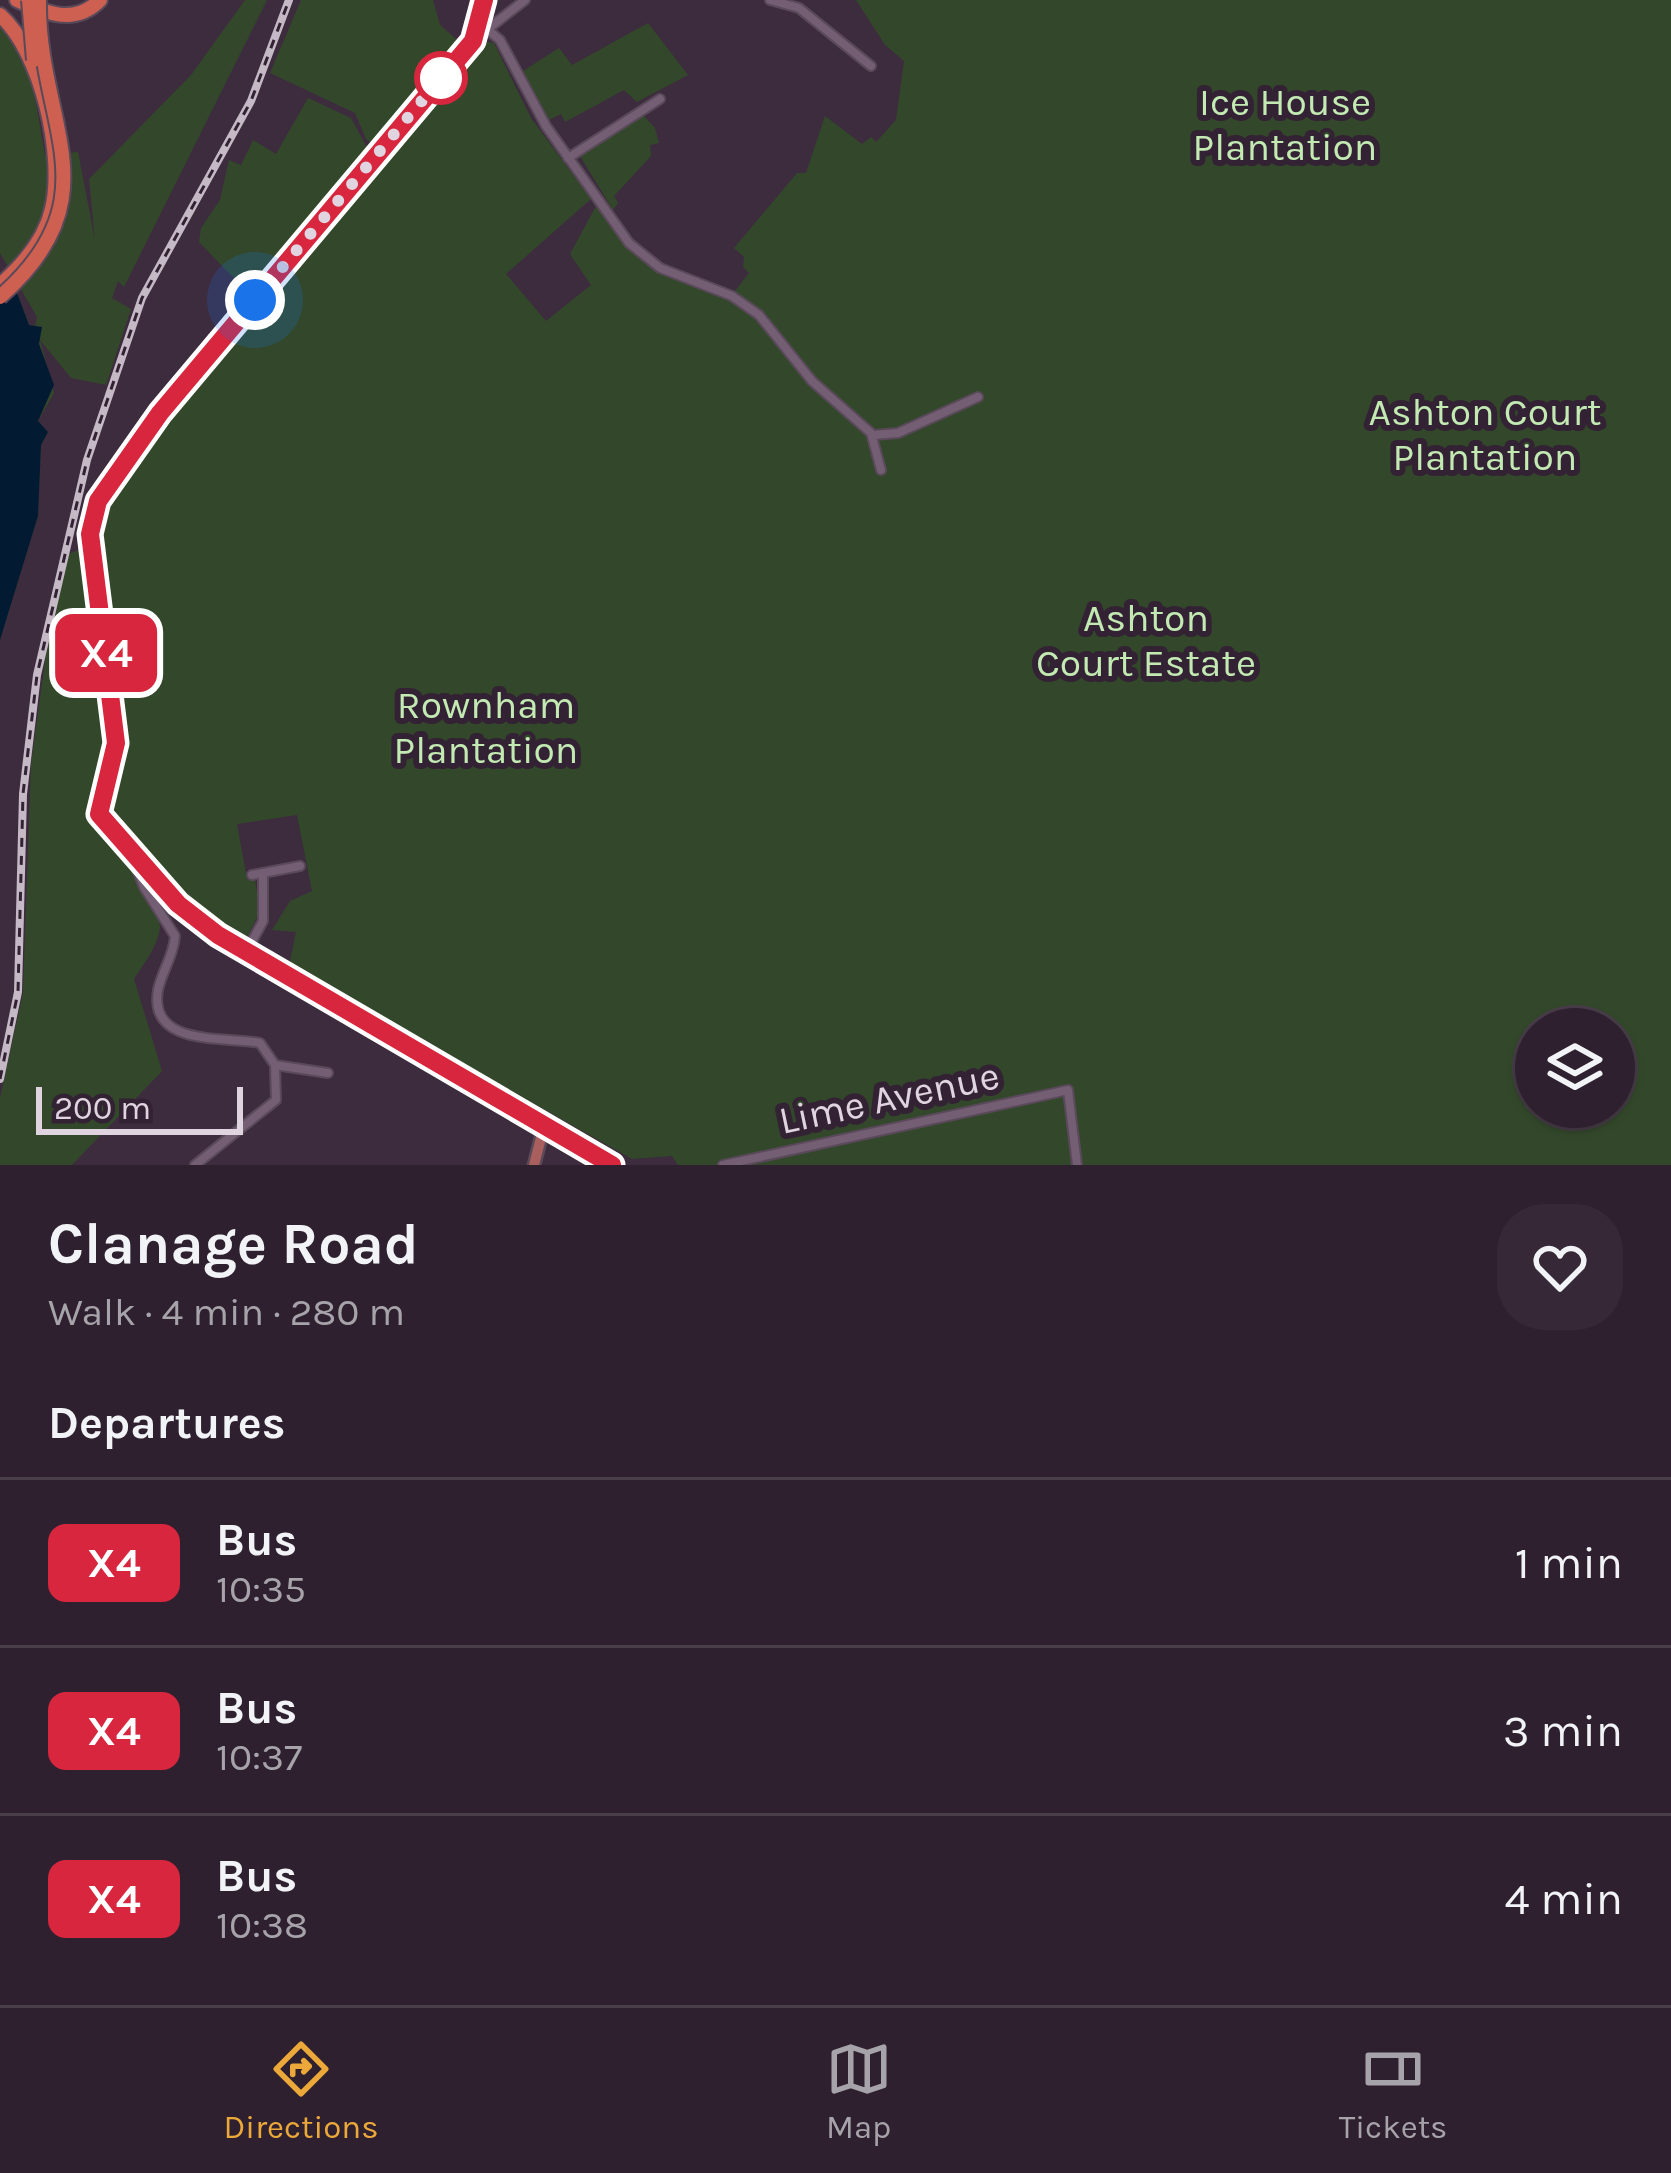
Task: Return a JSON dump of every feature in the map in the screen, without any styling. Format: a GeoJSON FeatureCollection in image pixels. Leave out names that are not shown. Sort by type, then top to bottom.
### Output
{"type":"FeatureCollection","features":[{"type":"Feature","properties":{"kind":"highway"},"geometry":{"type":"LineString","coordinates":[[17,0],[69,16],[100,0]]}},
{"type":"Feature","properties":{"kind":"highway"},"geometry":{"type":"LineString","coordinates":[[0,285],[34,250],[52,211],[54,164],[34,60],[29,0]]}},
{"type":"Feature","properties":{"kind":"highway"},"geometry":{"type":"LineString","coordinates":[[0,297],[41,256],[63,206],[64,174],[41,44],[39,0]]}},
{"type":"Feature","properties":{"kind":"highway"},"geometry":{"type":"LineString","coordinates":[[0,15],[34,60]]}},
{"type":"Feature","properties":{"kind":"main road"},"geometry":{"type":"LineString","coordinates":[[484,0],[485,26],[160,413],[98,501],[90,534],[116,743],[99,814],[178,904],[246,952],[612,1165]]}},
{"type":"Feature","properties":{"kind":"main road"},"geometry":{"type":"LineString","coordinates":[[535,1165],[544,1126]]}},
{"type":"Feature","properties":{"kind":"street"},"geometry":{"type":"LineString","coordinates":[[525,0],[485,26],[568,158],[638,250],[669,273],[745,303],[812,381],[871,433],[881,470]]}},
{"type":"Feature","properties":{"kind":"street"},"geometry":{"type":"LineString","coordinates":[[770,0],[799,8],[871,66]]}},
{"type":"Feature","properties":{"kind":"street"},"geometry":{"type":"LineString","coordinates":[[568,158],[660,99]]}},
{"type":"Feature","properties":{"kind":"street"},"geometry":{"type":"LineString","coordinates":[[871,433],[898,433],[978,397]]}},
{"type":"Feature","properties":{"kind":"street"},"geometry":{"type":"LineString","coordinates":[[130,852],[144,886],[175,936],[158,993],[164,1015],[189,1036],[260,1043],[275,1064],[276,1100],[195,1165]]}},
{"type":"Feature","properties":{"kind":"street"},"geometry":{"type":"LineString","coordinates":[[246,952],[263,921],[258,874],[300,866]]}},
{"type":"Feature","properties":{"kind":"street"},"geometry":{"type":"LineString","coordinates":[[275,1064],[328,1073]]}},
{"type":"Feature","properties":{"kind":"street","name":"Lime Avenue"},"geometry":{"type":"LineString","coordinates":[[724,1165],[1068,1090],[1077,1165]]}},
{"type":"Feature","properties":{"kind":"green space"},"geometry":{"type":"Polygon","coordinates":[[[245,0],[267,0],[124,287],[118,281],[112,298],[131,309],[106,385],[71,378],[40,340],[54,393],[38,421],[48,432],[41,445],[38,516],[0,640],[0,273],[17,293],[29,325],[35,326],[37,317],[0,253],[0,26],[27,70],[45,155],[78,152],[95,240],[89,179],[191,75],[245,0]]]}},
{"type":"Feature","properties":{"kind":"green space"},"geometry":{"type":"Polygon","coordinates":[[[301,0],[433,0],[440,25],[463,45],[376,147],[366,139],[355,113],[270,73],[301,0]]]}},
{"type":"Feature","properties":{"kind":"green space","name":"Ashton Court Estate"},"geometry":{"type":"Polygon","coordinates":[[[856,0],[1671,0],[1671,1165],[678,1165],[672,1156],[632,1159],[289,966],[296,932],[272,930],[290,901],[312,891],[297,815],[237,824],[247,879],[255,879],[260,912],[245,941],[183,898],[106,810],[123,736],[98,508],[483,41],[494,43],[531,118],[591,199],[506,274],[546,321],[591,285],[570,254],[596,206],[643,262],[742,305],[746,300],[735,291],[749,273],[743,267],[744,257],[734,248],[797,173],[806,173],[825,116],[862,144],[871,137],[876,142],[896,120],[904,61],[885,45],[856,0]]]}},
{"type":"Feature","properties":{"kind":"green space"},"geometry":{"type":"Polygon","coordinates":[[[648,23],[688,75],[637,102],[624,90],[565,122],[561,114],[549,120],[523,71],[559,48],[572,65],[648,23]]]}},
{"type":"Feature","properties":{"kind":"green space"},"geometry":{"type":"Polygon","coordinates":[[[308,98],[351,118],[370,153],[250,295],[199,242],[201,228],[220,200],[229,160],[241,165],[253,140],[276,154],[308,98]]]}},
{"type":"Feature","properties":{"kind":"green space"},"geometry":{"type":"Polygon","coordinates":[[[642,114],[655,128],[659,143],[650,145],[651,156],[614,196],[618,203],[613,210],[580,156],[642,114]]]}},
{"type":"Feature","properties":{"kind":"green space"},"geometry":{"type":"Polygon","coordinates":[[[84,548],[112,743],[92,814],[132,870],[158,918],[156,941],[134,979],[162,1071],[72,1165],[0,1165],[0,1098],[23,993],[31,764],[47,647],[68,554],[84,548]]]}},
{"type":"Feature","properties":{"kind":"water"},"geometry":{"type":"Polygon","coordinates":[[[0,273],[17,293],[29,325],[42,327],[39,344],[54,385],[38,421],[48,432],[41,445],[38,516],[0,640],[0,273]]]}},
{"type":"Feature","properties":{"kind":"railway"},"geometry":{"type":"LineString","coordinates":[[0,1079],[18,992],[23,794],[37,675],[87,460],[142,298],[251,101],[289,0]]}},
{"type":"Feature","properties":{"kind":"bus line","name":"X4"},"geometry":{"type":"LineString","coordinates":[[484,0],[473,41],[160,413],[98,501],[90,534],[116,743],[99,814],[178,904],[218,935],[612,1165]]}},
{"type":"Feature","properties":{"kind":"route"},"geometry":{"type":"LineString","coordinates":[[255,300],[441,78]]}},
{"type":"Feature","properties":{"kind":"park label","name":"Ice House Plantation"},"geometry":{"type":"Point","coordinates":[1285,124]}},
{"type":"Feature","properties":{"kind":"park label","name":"Ashton Court Plantation"},"geometry":{"type":"Point","coordinates":[1485,434]}},
{"type":"Feature","properties":{"kind":"park label","name":"Rownham Plantation"},"geometry":{"type":"Point","coordinates":[486,728]}}]}
